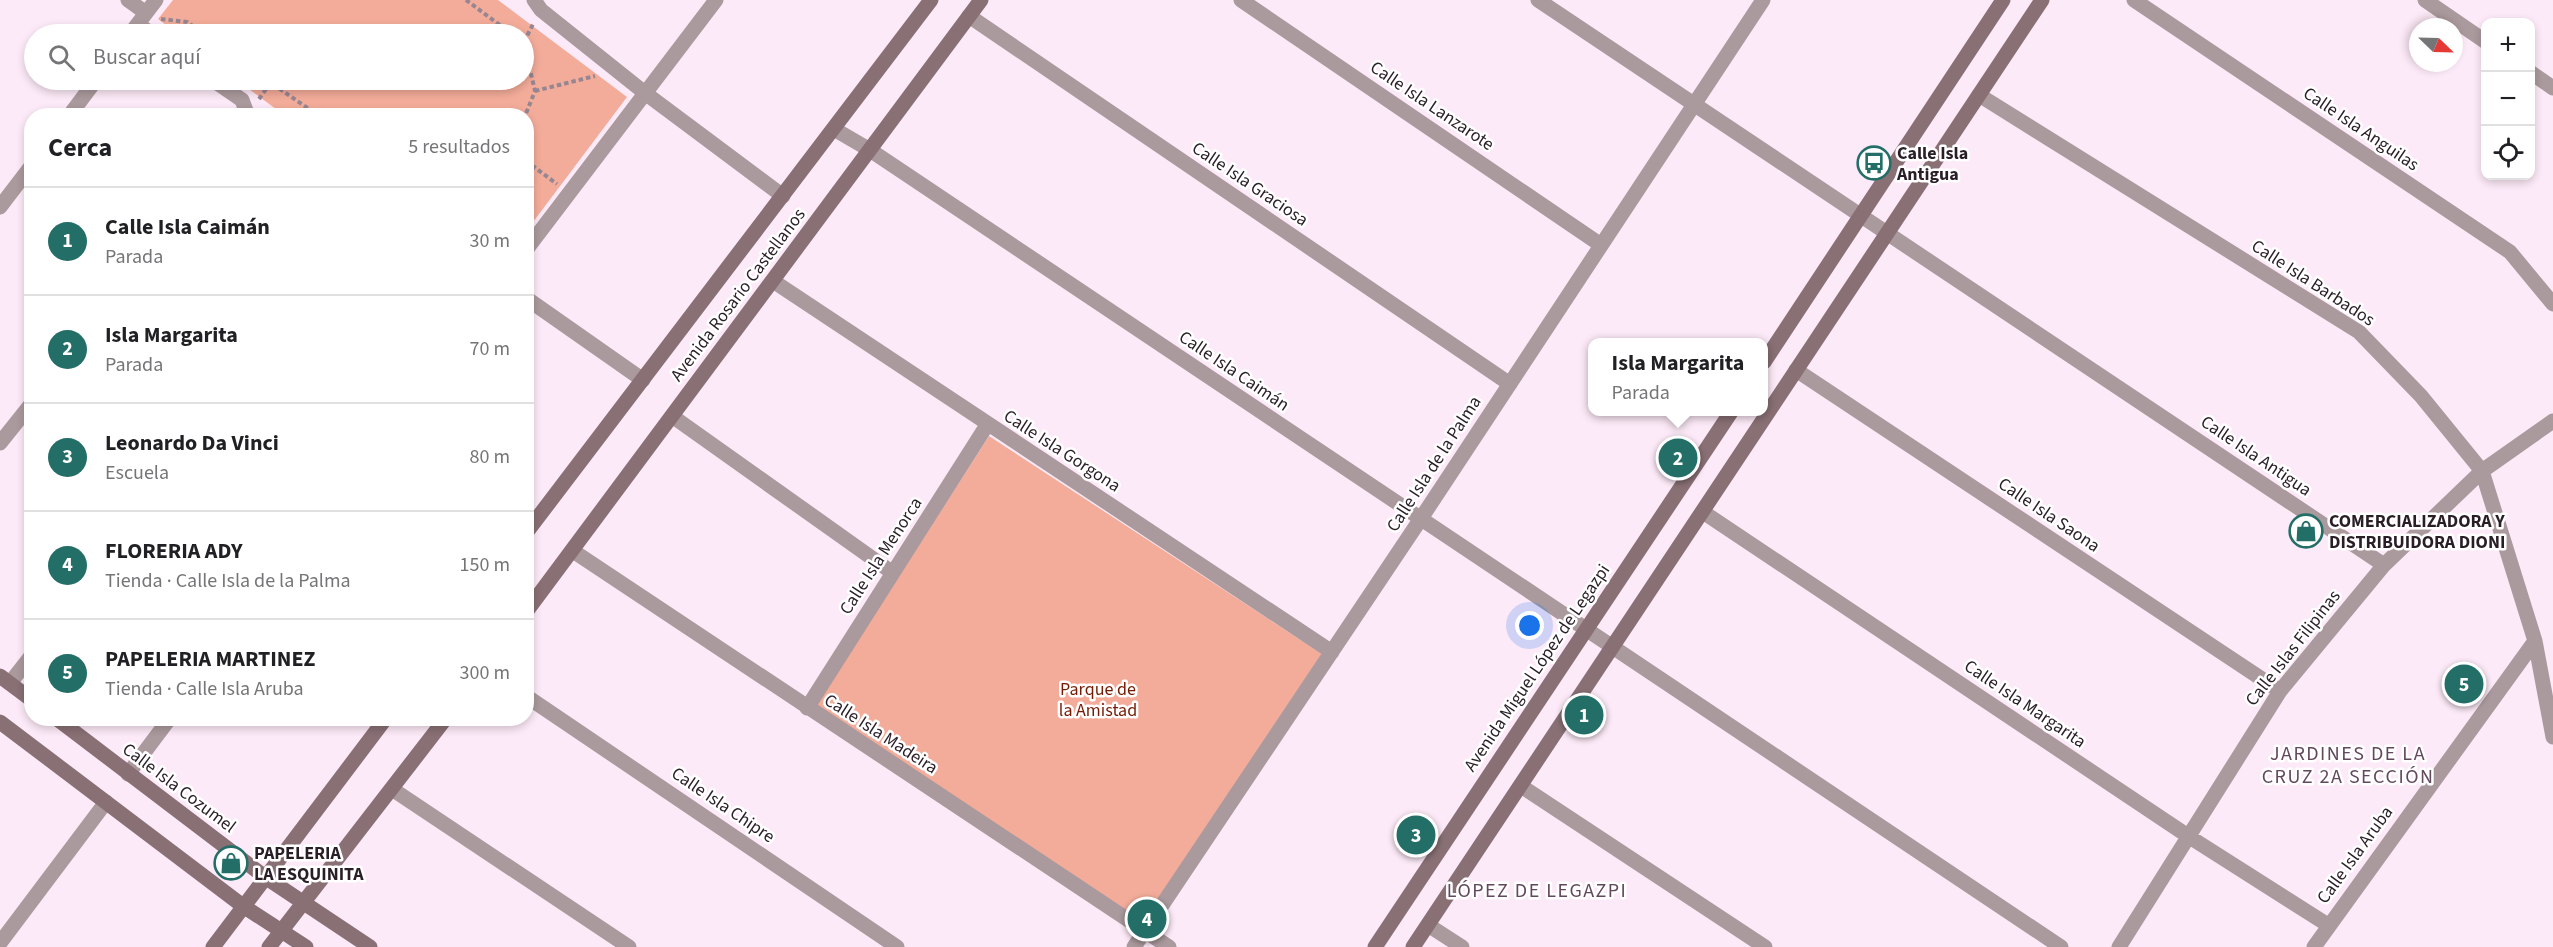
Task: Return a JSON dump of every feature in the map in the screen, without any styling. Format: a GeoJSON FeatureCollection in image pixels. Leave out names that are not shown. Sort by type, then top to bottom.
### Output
{"type":"FeatureCollection","features":[{"type":"Feature","properties":{"kind":"street"},"geometry":{"type":"LineString","coordinates":[[128,0],[138,24]]}},
{"type":"Feature","properties":{"kind":"street"},"geometry":{"type":"LineString","coordinates":[[138,24],[156,0]]}},
{"type":"Feature","properties":{"kind":"street"},"geometry":{"type":"LineString","coordinates":[[534,0],[541,10],[617,71],[783,196]]}},
{"type":"Feature","properties":{"kind":"street"},"geometry":{"type":"LineString","coordinates":[[534,240],[716,0]]}},
{"type":"Feature","properties":{"kind":"street","name":"Avenida Rosario Castellanos"},"geometry":{"type":"LineString","coordinates":[[534,523],[932,0]]}},
{"type":"Feature","properties":{"kind":"street","name":"Avenida Rosario Castellanos"},"geometry":{"type":"LineString","coordinates":[[534,602],[981,0]]}},
{"type":"Feature","properties":{"kind":"street","name":"Calle Isla Lanzarote"},"geometry":{"type":"LineString","coordinates":[[1241,0],[1601,245]]}},
{"type":"Feature","properties":{"kind":"street","name":"Calle Isla Antigua"},"geometry":{"type":"LineString","coordinates":[[1538,0],[2384,565]]}},
{"type":"Feature","properties":{"kind":"street","name":"Calle Isla de la Palma"},"geometry":{"type":"LineString","coordinates":[[1134,947],[1420,520],[1763,0]]}},
{"type":"Feature","properties":{"kind":"street"},"geometry":{"type":"LineString","coordinates":[[1768,356],[2003,0]]}},
{"type":"Feature","properties":{"kind":"street"},"geometry":{"type":"LineString","coordinates":[[1768,413],[2042,0]]}},
{"type":"Feature","properties":{"kind":"street","name":"Calle Isla Anguilas"},"geometry":{"type":"LineString","coordinates":[[2134,0],[2510,252],[2553,304]]}},
{"type":"Feature","properties":{"kind":"street"},"geometry":{"type":"LineString","coordinates":[[2425,0],[2481,39]]}},
{"type":"Feature","properties":{"kind":"street","name":"Calle Isla Graciosa"},"geometry":{"type":"LineString","coordinates":[[969,16],[1509,384]]}},
{"type":"Feature","properties":{"kind":"street"},"geometry":{"type":"LineString","coordinates":[[2535,75],[2553,88]]}},
{"type":"Feature","properties":{"kind":"street"},"geometry":{"type":"LineString","coordinates":[[75,108],[88,90]]}},
{"type":"Feature","properties":{"kind":"street"},"geometry":{"type":"LineString","coordinates":[[228,90],[242,100],[245,108]]}},
{"type":"Feature","properties":{"kind":"street","name":"Calle Isla Barbados"},"geometry":{"type":"LineString","coordinates":[[1979,95],[2359,332],[2421,396],[2482,471],[2535,641],[2553,737]]}},
{"type":"Feature","properties":{"kind":"street","name":"Calle Isla Caimán"},"geometry":{"type":"LineString","coordinates":[[834,129],[870,150],[2061,947]]}},
{"type":"Feature","properties":{"kind":"street"},"geometry":{"type":"LineString","coordinates":[[0,207],[24,176]]}},
{"type":"Feature","properties":{"kind":"street","name":"Calle Isla Gorgona"},"geometry":{"type":"LineString","coordinates":[[773,281],[1332,652]]}},
{"type":"Feature","properties":{"kind":"street"},"geometry":{"type":"LineString","coordinates":[[534,304],[643,380]]}},
{"type":"Feature","properties":{"kind":"street","name":"Calle Isla Saona"},"geometry":{"type":"LineString","coordinates":[[1796,370],[2280,691]]}},
{"type":"Feature","properties":{"kind":"street"},"geometry":{"type":"LineString","coordinates":[[0,443],[24,413]]}},
{"type":"Feature","properties":{"kind":"street"},"geometry":{"type":"LineString","coordinates":[[672,416],[893,573]]}},
{"type":"Feature","properties":{"kind":"street","name":"Avenida Miguel López de Legazpi"},"geometry":{"type":"LineString","coordinates":[[1375,947],[1728,416]]}},
{"type":"Feature","properties":{"kind":"street"},"geometry":{"type":"LineString","coordinates":[[1413,947],[1766,416]]}},
{"type":"Feature","properties":{"kind":"street","name":"Calle Islas Filipinas"},"geometry":{"type":"LineString","coordinates":[[2119,947],[2280,691],[2384,565],[2482,471],[2553,421]]}},
{"type":"Feature","properties":{"kind":"street","name":"Calle Isla Menorca"},"geometry":{"type":"LineString","coordinates":[[807,708],[987,425]]}},
{"type":"Feature","properties":{"kind":"street","name":"Calle Isla Margarita"},"geometry":{"type":"LineString","coordinates":[[1703,512],[2188,836],[2328,925]]}},
{"type":"Feature","properties":{"kind":"street","name":"Calle Isla Madeira"},"geometry":{"type":"LineString","coordinates":[[573,551],[1169,947]]}},
{"type":"Feature","properties":{"kind":"street","name":"Calle Isla Aruba"},"geometry":{"type":"LineString","coordinates":[[2314,947],[2535,641]]}},
{"type":"Feature","properties":{"kind":"street"},"geometry":{"type":"LineString","coordinates":[[24,662],[5,680],[24,694]]}},
{"type":"Feature","properties":{"kind":"street","name":"Calle Isla Chipre"},"geometry":{"type":"LineString","coordinates":[[534,701],[897,947]]}},
{"type":"Feature","properties":{"kind":"street"},"geometry":{"type":"LineString","coordinates":[[0,722],[243,906],[306,947]]}},
{"type":"Feature","properties":{"kind":"street","name":"Calle Isla Cozumel"},"geometry":{"type":"LineString","coordinates":[[66,726],[265,877],[370,947]]}},
{"type":"Feature","properties":{"kind":"street"},"geometry":{"type":"LineString","coordinates":[[128,774],[164,726]]}},
{"type":"Feature","properties":{"kind":"street"},"geometry":{"type":"LineString","coordinates":[[213,947],[380,726]]}},
{"type":"Feature","properties":{"kind":"street"},"geometry":{"type":"LineString","coordinates":[[269,947],[440,726]]}},
{"type":"Feature","properties":{"kind":"street"},"geometry":{"type":"LineString","coordinates":[[1521,786],[1765,947]]}},
{"type":"Feature","properties":{"kind":"street"},"geometry":{"type":"LineString","coordinates":[[392,789],[629,947]]}},
{"type":"Feature","properties":{"kind":"street"},"geometry":{"type":"LineString","coordinates":[[0,943],[106,802]]}},
{"type":"Feature","properties":{"kind":"street"},"geometry":{"type":"LineString","coordinates":[[1428,925],[1462,947]]}},
{"type":"Feature","properties":{"kind":"path"},"geometry":{"type":"LineString","coordinates":[[466,0],[498,24]]}},
{"type":"Feature","properties":{"kind":"path"},"geometry":{"type":"LineString","coordinates":[[138,24],[158,19],[190,24]]}},
{"type":"Feature","properties":{"kind":"path"},"geometry":{"type":"LineString","coordinates":[[535,91],[617,71]]}},
{"type":"Feature","properties":{"kind":"path"},"geometry":{"type":"LineString","coordinates":[[528,108],[535,91],[534,87]]}},
{"type":"Feature","properties":{"kind":"path"},"geometry":{"type":"LineString","coordinates":[[281,90],[307,108]]}},
{"type":"Feature","properties":{"kind":"path"},"geometry":{"type":"LineString","coordinates":[[534,167],[570,193]]}},
{"type":"Feature","properties":{"kind":"green space"},"geometry":{"type":"Polygon","coordinates":[[[173,0],[498,0],[530,24],[165,24],[158,19],[173,0]]]}},
{"type":"Feature","properties":{"kind":"green space"},"geometry":{"type":"Polygon","coordinates":[[[534,27],[627,97],[534,221],[534,108],[275,108],[250,90],[534,90],[534,27]]]}},
{"type":"Feature","properties":{"kind":"green space","name":"Parque de la Amistad"},"geometry":{"type":"Polygon","coordinates":[[[989,436],[1322,654],[1143,921],[816,706],[989,436]]]}},
{"type":"Feature","properties":{"kind":"place","name":"Calle Isla Antigua"},"geometry":{"type":"Point","coordinates":[1874,163]}},
{"type":"Feature","properties":{"kind":"place","name":"Isla Margarita"},"geometry":{"type":"Point","coordinates":[1678,458]}},
{"type":"Feature","properties":{"kind":"place","name":"COMERCIALIZADORA Y DISTRIBUIDORA DIONI"},"geometry":{"type":"Point","coordinates":[2306,531]}},
{"type":"Feature","properties":{"kind":"place","name":"PAPELERIA MARTINEZ"},"geometry":{"type":"Point","coordinates":[2464,684]}},
{"type":"Feature","properties":{"kind":"place","name":"Calle Isla Caimán"},"geometry":{"type":"Point","coordinates":[1584,715]}},
{"type":"Feature","properties":{"kind":"place","name":"Leonardo Da Vinci"},"geometry":{"type":"Point","coordinates":[1416,835]}},
{"type":"Feature","properties":{"kind":"place","name":"PAPELERIA LA ESQUINITA"},"geometry":{"type":"Point","coordinates":[231,863]}},
{"type":"Feature","properties":{"kind":"place","name":"FLORERIA ADY"},"geometry":{"type":"Point","coordinates":[1147,919]}},
{"type":"Feature","properties":{"kind":"district","name":"JARDINES DE LA CRUZ 2A SECCIÓN"},"geometry":{"type":"Point","coordinates":[2348,766]}},
{"type":"Feature","properties":{"kind":"district","name":"LÓPEZ DE LEGAZPI"},"geometry":{"type":"Point","coordinates":[1537,891]}}]}
